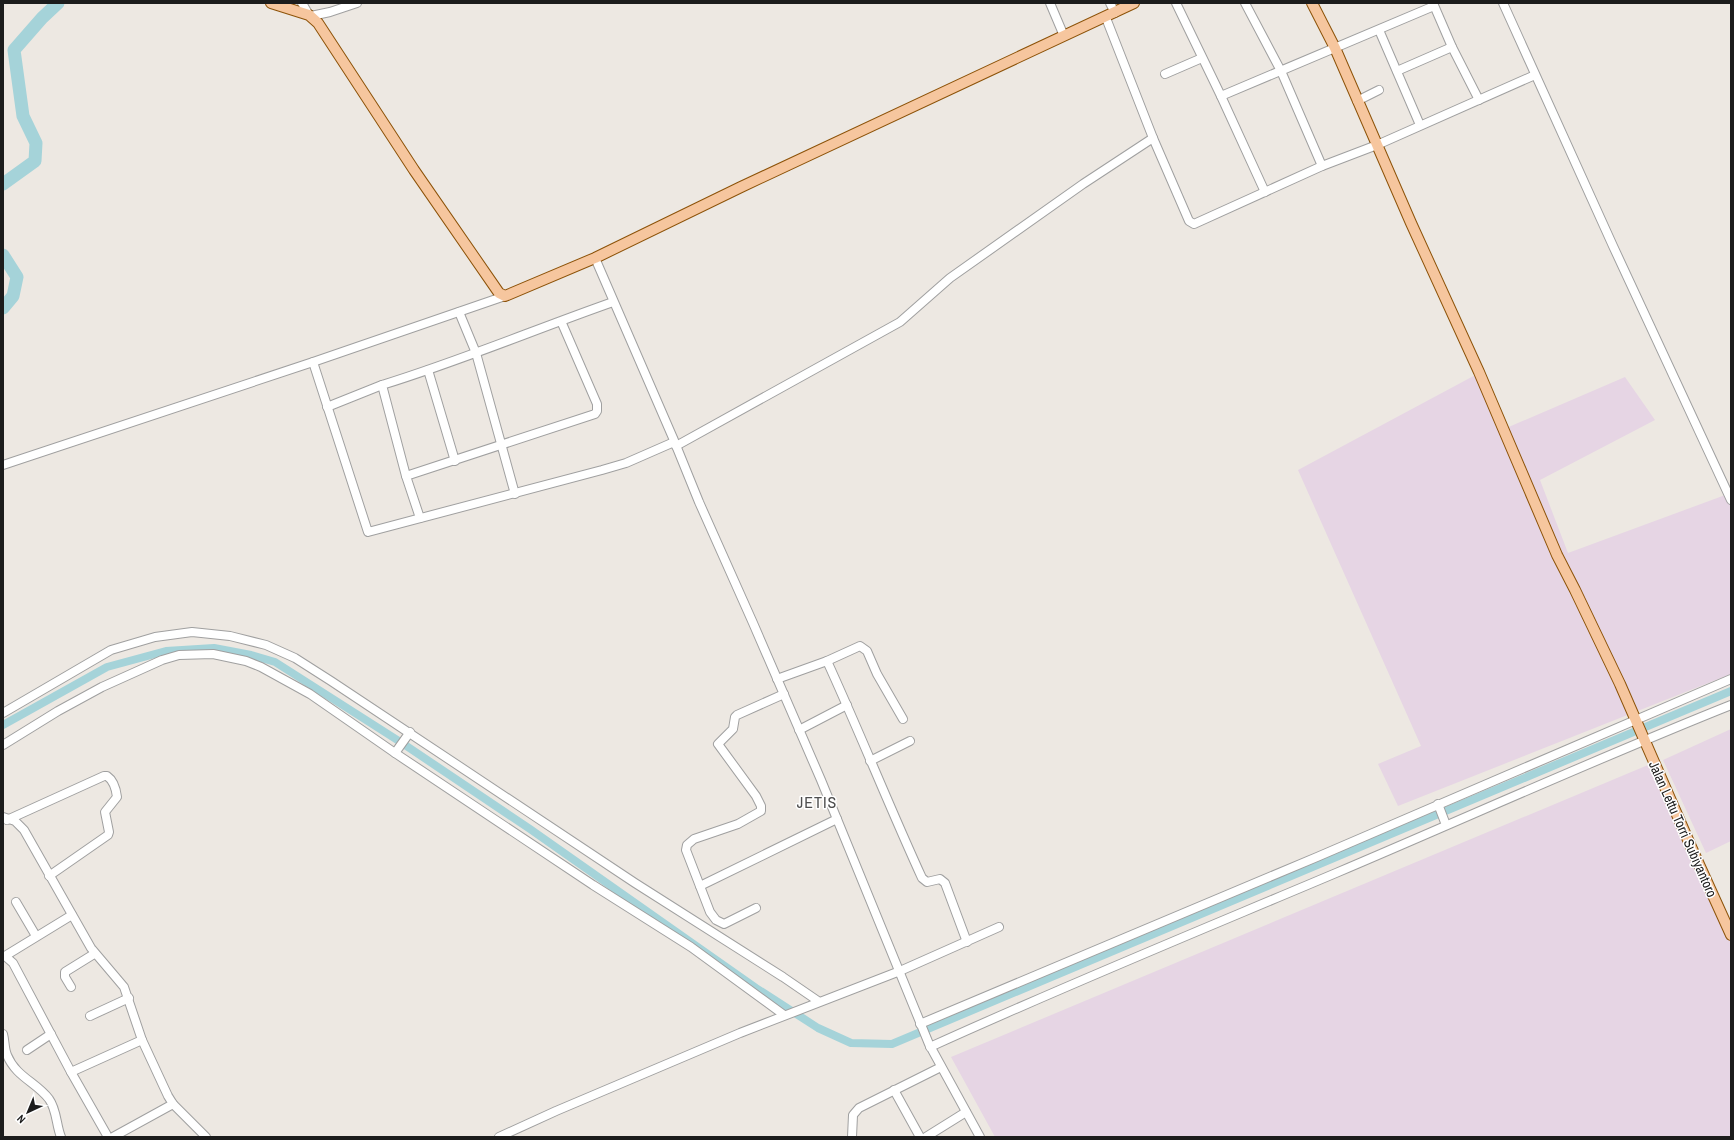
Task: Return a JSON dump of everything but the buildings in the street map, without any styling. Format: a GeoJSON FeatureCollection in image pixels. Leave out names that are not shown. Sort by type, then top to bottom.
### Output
{"type":"FeatureCollection","features":[{"type":"Feature","properties":{"kind":"main road"},"geometry":{"type":"LineString","coordinates":[[271,3],[310,15],[328,37],[414,170],[485,274],[498,293],[505,296],[594,258],[741,186],[1064,36],[1106,18],[1134,3]]}},
{"type":"Feature","properties":{"kind":"main road","name":"Jalan Lettu Torri Subiyantoro"},"geometry":{"type":"LineString","coordinates":[[1312,3],[1335,48],[1557,555],[1576,590],[1637,721],[1731,935]]}},
{"type":"Feature","properties":{"kind":"street"},"geometry":{"type":"LineString","coordinates":[[302,3],[310,15],[330,12],[357,3]]}},
{"type":"Feature","properties":{"kind":"street"},"geometry":{"type":"LineString","coordinates":[[1050,3],[1064,36]]}},
{"type":"Feature","properties":{"kind":"street"},"geometry":{"type":"LineString","coordinates":[[1110,3],[1115,13]]}},
{"type":"Feature","properties":{"kind":"street"},"geometry":{"type":"LineString","coordinates":[[1176,3],[1265,192]]}},
{"type":"Feature","properties":{"kind":"street"},"geometry":{"type":"LineString","coordinates":[[1245,3],[1281,71],[1322,166]]}},
{"type":"Feature","properties":{"kind":"street"},"geometry":{"type":"LineString","coordinates":[[1503,3],[1731,500]]}},
{"type":"Feature","properties":{"kind":"street"},"geometry":{"type":"LineString","coordinates":[[1221,96],[1379,30],[1434,4],[1452,47],[1479,100]]}},
{"type":"Feature","properties":{"kind":"street"},"geometry":{"type":"LineString","coordinates":[[1106,18],[1170,180],[1191,223],[1198,223],[1322,166],[1378,145],[1535,75]]}},
{"type":"Feature","properties":{"kind":"street"},"geometry":{"type":"LineString","coordinates":[[1379,30],[1420,125]]}},
{"type":"Feature","properties":{"kind":"street"},"geometry":{"type":"LineString","coordinates":[[1396,71],[1452,47]]}},
{"type":"Feature","properties":{"kind":"street"},"geometry":{"type":"LineString","coordinates":[[1165,74],[1202,58]]}},
{"type":"Feature","properties":{"kind":"street"},"geometry":{"type":"LineString","coordinates":[[1357,101],[1379,90]]}},
{"type":"Feature","properties":{"kind":"street"},"geometry":{"type":"LineString","coordinates":[[313,362],[368,532],[515,494],[620,464],[675,444],[900,322],[950,278],[1083,184],[1153,138]]}},
{"type":"Feature","properties":{"kind":"street"},"geometry":{"type":"LineString","coordinates":[[594,258],[784,694],[900,971],[929,1046],[980,1137]]}},
{"type":"Feature","properties":{"kind":"street"},"geometry":{"type":"LineString","coordinates":[[3,465],[313,362],[505,296]]}},
{"type":"Feature","properties":{"kind":"street"},"geometry":{"type":"LineString","coordinates":[[327,407],[382,385],[476,353],[613,302]]}},
{"type":"Feature","properties":{"kind":"street"},"geometry":{"type":"LineString","coordinates":[[459,312],[476,353],[515,494]]}},
{"type":"Feature","properties":{"kind":"street"},"geometry":{"type":"LineString","coordinates":[[406,476],[591,416],[597,411],[597,404],[561,321]]}},
{"type":"Feature","properties":{"kind":"street"},"geometry":{"type":"LineString","coordinates":[[428,370],[454,461]]}},
{"type":"Feature","properties":{"kind":"street"},"geometry":{"type":"LineString","coordinates":[[382,385],[406,476],[420,518]]}},
{"type":"Feature","properties":{"kind":"street"},"geometry":{"type":"LineString","coordinates":[[3,713],[111,650],[155,637],[192,632],[244,639],[286,653],[331,681],[408,734],[634,883],[783,977],[818,1001]]}},
{"type":"Feature","properties":{"kind":"street"},"geometry":{"type":"LineString","coordinates":[[777,679],[827,661],[860,646],[865,648],[877,674],[903,719]]}},
{"type":"Feature","properties":{"kind":"street"},"geometry":{"type":"LineString","coordinates":[[3,745],[58,711],[102,687],[143,667],[162,660],[179,655],[212,654],[246,661],[278,676],[310,694],[593,885],[690,947],[787,1014]]}},
{"type":"Feature","properties":{"kind":"street"},"geometry":{"type":"LineString","coordinates":[[827,661],[922,878],[927,882],[940,879],[945,883],[967,942]]}},
{"type":"Feature","properties":{"kind":"street"},"geometry":{"type":"LineString","coordinates":[[921,1025],[1317,857],[1591,738],[1637,721],[1731,679]]}},
{"type":"Feature","properties":{"kind":"street"},"geometry":{"type":"LineString","coordinates":[[724,924],[716,920],[710,912],[688,856],[687,846],[694,839],[738,824],[759,812],[762,808],[752,790],[718,745],[718,742],[733,729],[735,717],[737,715],[784,694]]}},
{"type":"Feature","properties":{"kind":"street"},"geometry":{"type":"LineString","coordinates":[[799,730],[847,705]]}},
{"type":"Feature","properties":{"kind":"street"},"geometry":{"type":"LineString","coordinates":[[929,1046],[1644,739],[1731,705]]}},
{"type":"Feature","properties":{"kind":"street"},"geometry":{"type":"LineString","coordinates":[[396,752],[408,734]]}},
{"type":"Feature","properties":{"kind":"street"},"geometry":{"type":"LineString","coordinates":[[870,761],[910,741]]}},
{"type":"Feature","properties":{"kind":"street"},"geometry":{"type":"LineString","coordinates":[[5,820],[104,776],[111,779],[117,796],[105,812],[109,832],[108,835],[49,876]]}},
{"type":"Feature","properties":{"kind":"street"},"geometry":{"type":"LineString","coordinates":[[1438,805],[1446,824]]}},
{"type":"Feature","properties":{"kind":"street"},"geometry":{"type":"LineString","coordinates":[[700,886],[837,819]]}},
{"type":"Feature","properties":{"kind":"street"},"geometry":{"type":"LineString","coordinates":[[5,820],[19,825],[24,830],[94,954],[119,981],[129,998],[142,1040],[162,1086],[173,1104],[206,1137]]}},
{"type":"Feature","properties":{"kind":"street"},"geometry":{"type":"LineString","coordinates":[[16,902],[36,936]]}},
{"type":"Feature","properties":{"kind":"street"},"geometry":{"type":"LineString","coordinates":[[720,937],[724,924],[756,908]]}},
{"type":"Feature","properties":{"kind":"street"},"geometry":{"type":"LineString","coordinates":[[72,915],[4,955],[13,963],[108,1137]]}},
{"type":"Feature","properties":{"kind":"street"},"geometry":{"type":"LineString","coordinates":[[499,1137],[556,1111],[818,1001],[900,971],[999,927]]}},
{"type":"Feature","properties":{"kind":"street"},"geometry":{"type":"LineString","coordinates":[[71,987],[65,977],[65,972],[94,954]]}},
{"type":"Feature","properties":{"kind":"street"},"geometry":{"type":"LineString","coordinates":[[90,1016],[129,998]]}},
{"type":"Feature","properties":{"kind":"street"},"geometry":{"type":"LineString","coordinates":[[3,1034],[7,1055],[15,1068],[26,1080],[45,1095],[52,1104],[61,1137]]}},
{"type":"Feature","properties":{"kind":"street"},"geometry":{"type":"LineString","coordinates":[[27,1050],[51,1034]]}},
{"type":"Feature","properties":{"kind":"street"},"geometry":{"type":"LineString","coordinates":[[72,1072],[142,1040]]}},
{"type":"Feature","properties":{"kind":"street"},"geometry":{"type":"LineString","coordinates":[[852,1137],[852,1120],[855,1112],[864,1105],[941,1067]]}},
{"type":"Feature","properties":{"kind":"street"},"geometry":{"type":"LineString","coordinates":[[894,1090],[925,1137],[966,1112]]}},
{"type":"Feature","properties":{"kind":"street"},"geometry":{"type":"LineString","coordinates":[[113,1137],[173,1104]]}},
{"type":"Feature","properties":{"kind":"shaded area"},"geometry":{"type":"Polygon","coordinates":[[[1481,372],[1504,429],[1625,377],[1655,420],[1540,480],[1568,553],[1728,494],[1731,500],[1731,674],[1398,806],[1378,764],[1421,746],[1298,470],[1481,372]]]}},
{"type":"Feature","properties":{"kind":"shaded area"},"geometry":{"type":"Polygon","coordinates":[[[1731,729],[1731,841],[1706,853],[1663,760],[1731,729]]]}},
{"type":"Feature","properties":{"kind":"shaded area"},"geometry":{"type":"Polygon","coordinates":[[[1648,765],[1729,931],[1731,931],[1731,1137],[995,1137],[951,1057],[1648,765]]]}},
{"type":"Feature","properties":{"kind":"waterway"},"geometry":{"type":"LineString","coordinates":[[3,184],[35,161],[36,143],[23,116],[14,50],[42,18],[58,3]]}},
{"type":"Feature","properties":{"kind":"waterway"},"geometry":{"type":"LineString","coordinates":[[3,255],[17,277],[13,296],[3,308]]}},
{"type":"Feature","properties":{"kind":"waterway"},"geometry":{"type":"LineString","coordinates":[[3,725],[107,667],[166,651],[214,648],[251,655],[275,662],[402,743],[530,829],[756,988],[818,1028],[851,1043],[892,1044],[1731,691]]}},
{"type":"Feature","properties":{"kind":"district","name":"JETIS"},"geometry":{"type":"Point","coordinates":[817,802]}}]}
